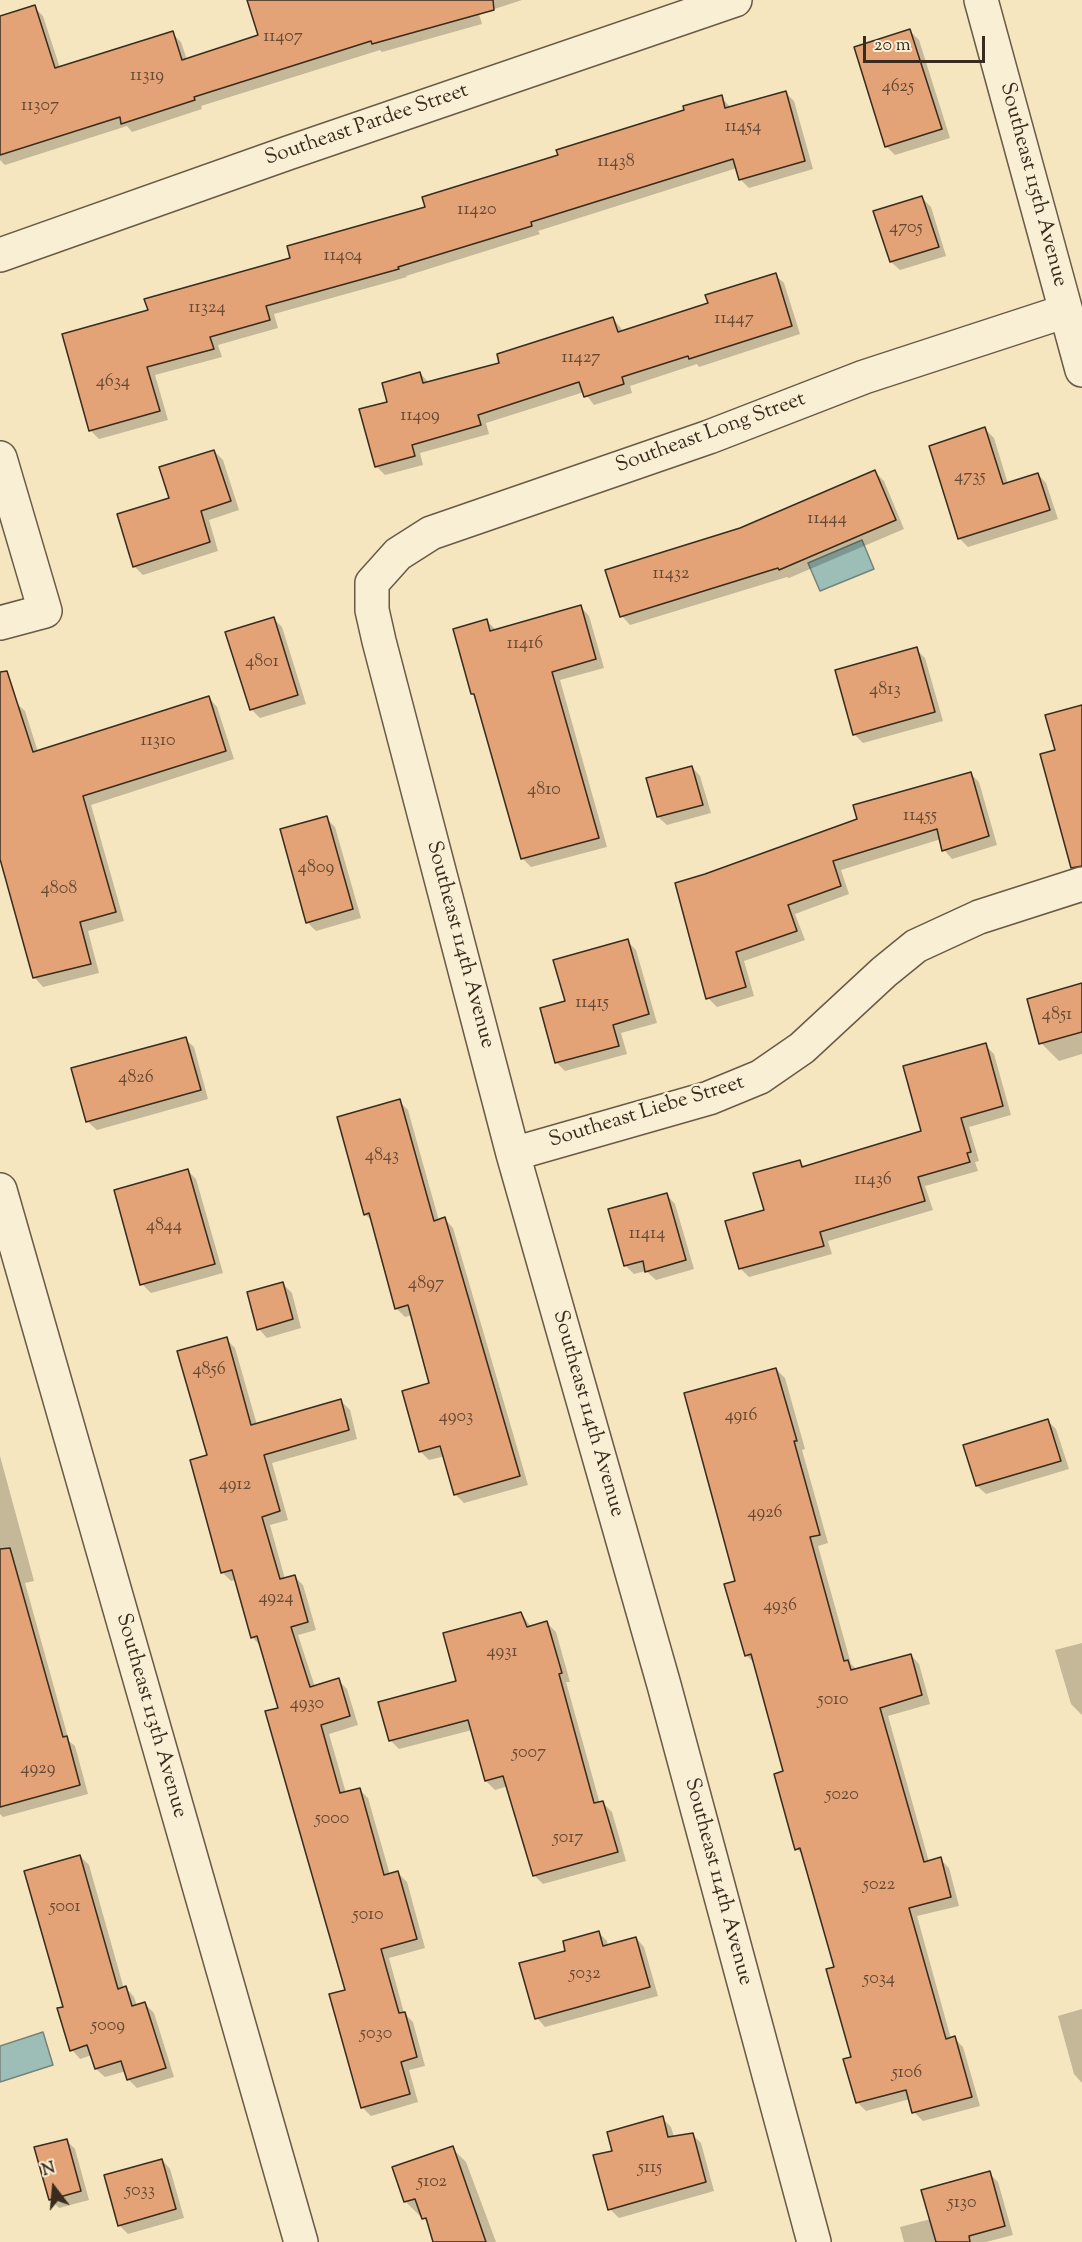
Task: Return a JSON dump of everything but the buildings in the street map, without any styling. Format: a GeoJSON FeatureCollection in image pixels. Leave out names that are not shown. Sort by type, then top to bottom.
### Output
{"type":"FeatureCollection","features":[{"type":"Feature","properties":{"kind":"street","name":"Southeast Pardee Street"},"geometry":{"type":"LineString","coordinates":[[0,255],[288,153],[735,0]]}},
{"type":"Feature","properties":{"kind":"street","name":"Southeast 115th Avenue"},"geometry":{"type":"LineString","coordinates":[[985,1],[1082,370]]}},
{"type":"Feature","properties":{"kind":"street","name":"Southeast Long Street"},"geometry":{"type":"LineString","coordinates":[[372,584],[398,554],[431,534],[709,437],[864,377],[1066,310]]}},
{"type":"Feature","properties":{"kind":"street"},"geometry":{"type":"LineString","coordinates":[[0,458],[45,611],[0,623]]}},
{"type":"Feature","properties":{"kind":"street","name":"Southeast 114th Avenue"},"geometry":{"type":"LineString","coordinates":[[372,584],[372,610],[379,641],[513,1154],[664,1685],[814,2242]]}},
{"type":"Feature","properties":{"kind":"street","name":"Southeast Liebe Street"},"geometry":{"type":"LineString","coordinates":[[513,1154],[709,1098],[760,1077],[802,1048],[884,972],[916,946],[979,917],[1082,884]]}},
{"type":"Feature","properties":{"kind":"street","name":"Southeast 113th Avenue"},"geometry":{"type":"LineString","coordinates":[[0,1190],[301,2242]]}},
{"type":"Feature","properties":{"kind":"water"},"geometry":{"type":"Polygon","coordinates":[[[862,540],[874,569],[820,591],[808,563],[862,540]]]}},
{"type":"Feature","properties":{"kind":"water"},"geometry":{"type":"Polygon","coordinates":[[[43,2032],[53,2065],[0,2082],[0,2046],[43,2032]]]}}]}
